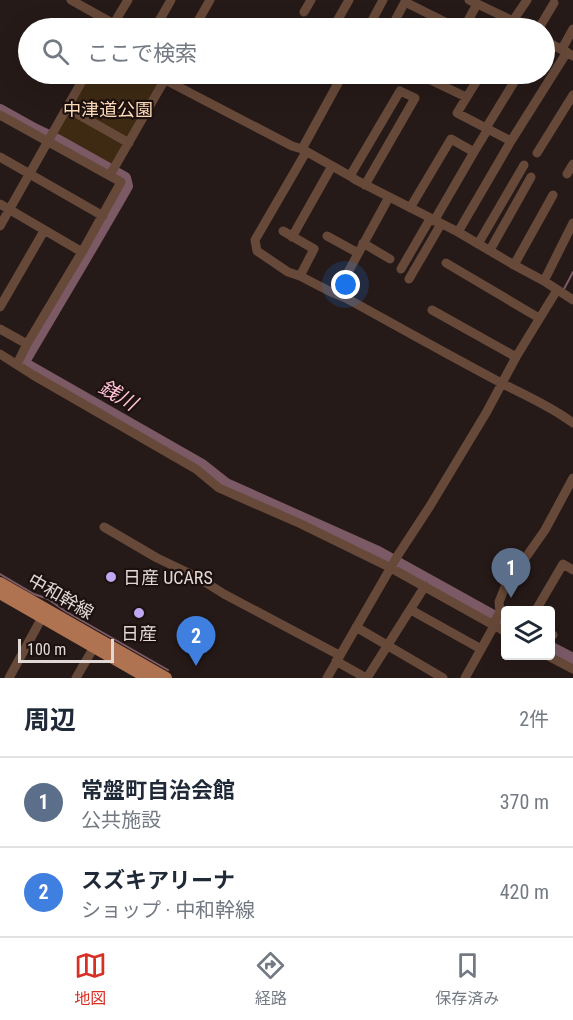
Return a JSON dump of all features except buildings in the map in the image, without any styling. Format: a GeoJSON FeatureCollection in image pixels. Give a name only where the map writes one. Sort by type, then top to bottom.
{"type":"FeatureCollection","features":[{"type":"Feature","properties":{"kind":"main road","name":"中和幹線"},"geometry":{"type":"LineString","coordinates":[[0,583],[94,647],[148,678]]}},
{"type":"Feature","properties":{"kind":"main road","name":"中和幹線"},"geometry":{"type":"LineString","coordinates":[[0,593],[45,613],[166,678]]}},
{"type":"Feature","properties":{"kind":"street"},"geometry":{"type":"LineString","coordinates":[[71,0],[100,18]]}},
{"type":"Feature","properties":{"kind":"street"},"geometry":{"type":"LineString","coordinates":[[118,18],[128,0]]}},
{"type":"Feature","properties":{"kind":"street"},"geometry":{"type":"LineString","coordinates":[[161,18],[171,0]]}},
{"type":"Feature","properties":{"kind":"street"},"geometry":{"type":"LineString","coordinates":[[200,18],[210,0]]}},
{"type":"Feature","properties":{"kind":"street"},"geometry":{"type":"LineString","coordinates":[[304,12],[311,0]]}},
{"type":"Feature","properties":{"kind":"street"},"geometry":{"type":"LineString","coordinates":[[339,18],[349,0]]}},
{"type":"Feature","properties":{"kind":"street"},"geometry":{"type":"LineString","coordinates":[[373,18],[383,0]]}},
{"type":"Feature","properties":{"kind":"street"},"geometry":{"type":"LineString","coordinates":[[515,18],[527,0]]}},
{"type":"Feature","properties":{"kind":"street"},"geometry":{"type":"LineString","coordinates":[[396,18],[405,1],[438,18]]}},
{"type":"Feature","properties":{"kind":"street"},"geometry":{"type":"LineString","coordinates":[[470,18],[480,3],[500,18]]}},
{"type":"Feature","properties":{"kind":"street"},"geometry":{"type":"LineString","coordinates":[[545,18],[554,3]]}},
{"type":"Feature","properties":{"kind":"street"},"geometry":{"type":"LineString","coordinates":[[555,72],[568,52],[573,28]]}},
{"type":"Feature","properties":{"kind":"street"},"geometry":{"type":"LineString","coordinates":[[0,226],[80,84]]}},
{"type":"Feature","properties":{"kind":"street"},"geometry":{"type":"LineString","coordinates":[[112,172],[162,84]]}},
{"type":"Feature","properties":{"kind":"street"},"geometry":{"type":"LineString","coordinates":[[179,84],[458,232],[544,280],[573,300]]}},
{"type":"Feature","properties":{"kind":"street"},"geometry":{"type":"LineString","coordinates":[[338,84],[255,240],[257,251],[288,272],[346,298],[502,384],[540,402],[573,423]]}},
{"type":"Feature","properties":{"kind":"street"},"geometry":{"type":"LineString","coordinates":[[447,84],[466,97]]}},
{"type":"Feature","properties":{"kind":"street"},"geometry":{"type":"LineString","coordinates":[[474,84],[457,112],[511,141]]}},
{"type":"Feature","properties":{"kind":"street"},"geometry":{"type":"LineString","coordinates":[[409,279],[435,221],[513,84]]}},
{"type":"Feature","properties":{"kind":"street"},"geometry":{"type":"LineString","coordinates":[[458,232],[548,84]]}},
{"type":"Feature","properties":{"kind":"street"},"geometry":{"type":"LineString","coordinates":[[350,176],[400,91],[415,98],[365,184]]}},
{"type":"Feature","properties":{"kind":"street"},"geometry":{"type":"LineString","coordinates":[[537,153],[573,95]]}},
{"type":"Feature","properties":{"kind":"street"},"geometry":{"type":"LineString","coordinates":[[67,108],[129,143]]}},
{"type":"Feature","properties":{"kind":"street"},"geometry":{"type":"LineString","coordinates":[[0,115],[112,172],[121,182],[82,252],[78,269],[27,344],[17,364]]}},
{"type":"Feature","properties":{"kind":"street"},"geometry":{"type":"LineString","coordinates":[[410,208],[452,139],[474,152]]}},
{"type":"Feature","properties":{"kind":"street"},"geometry":{"type":"LineString","coordinates":[[0,157],[103,216]]}},
{"type":"Feature","properties":{"kind":"street"},"geometry":{"type":"LineString","coordinates":[[567,174],[573,164]]}},
{"type":"Feature","properties":{"kind":"street"},"geometry":{"type":"LineString","coordinates":[[478,244],[524,165]]}},
{"type":"Feature","properties":{"kind":"street"},"geometry":{"type":"LineString","coordinates":[[292,237],[332,166]]}},
{"type":"Feature","properties":{"kind":"street"},"geometry":{"type":"LineString","coordinates":[[490,250],[531,177]]}},
{"type":"Feature","properties":{"kind":"street"},"geometry":{"type":"LineString","coordinates":[[514,265],[553,195]]}},
{"type":"Feature","properties":{"kind":"street"},"geometry":{"type":"LineString","coordinates":[[346,274],[389,197]]}},
{"type":"Feature","properties":{"kind":"street"},"geometry":{"type":"LineString","coordinates":[[0,204],[82,252]]}},
{"type":"Feature","properties":{"kind":"street"},"geometry":{"type":"LineString","coordinates":[[400,269],[435,221]]}},
{"type":"Feature","properties":{"kind":"street"},"geometry":{"type":"LineString","coordinates":[[544,280],[573,223]]}},
{"type":"Feature","properties":{"kind":"street"},"geometry":{"type":"LineString","coordinates":[[0,306],[44,231]]}},
{"type":"Feature","properties":{"kind":"street"},"geometry":{"type":"LineString","coordinates":[[283,231],[314,249],[300,276]]}},
{"type":"Feature","properties":{"kind":"street"},"geometry":{"type":"LineString","coordinates":[[327,236],[358,253]]}},
{"type":"Feature","properties":{"kind":"street"},"geometry":{"type":"LineString","coordinates":[[363,243],[390,259]]}},
{"type":"Feature","properties":{"kind":"street"},"geometry":{"type":"LineString","coordinates":[[446,263],[539,318]]}},
{"type":"Feature","properties":{"kind":"street"},"geometry":{"type":"LineString","coordinates":[[327,678],[556,290]]}},
{"type":"Feature","properties":{"kind":"street"},"geometry":{"type":"LineString","coordinates":[[432,310],[516,357]]}},
{"type":"Feature","properties":{"kind":"street"},"geometry":{"type":"LineString","coordinates":[[0,329],[27,344]]}},
{"type":"Feature","properties":{"kind":"street"},"geometry":{"type":"LineString","coordinates":[[0,354],[196,469],[219,488],[303,520],[424,586],[498,617]]}},
{"type":"Feature","properties":{"kind":"street"},"geometry":{"type":"LineString","coordinates":[[465,678],[498,617],[499,602],[505,587],[545,530],[573,478]]}},
{"type":"Feature","properties":{"kind":"street"},"geometry":{"type":"LineString","coordinates":[[104,527],[157,558],[197,576],[224,594],[338,658],[366,678],[411,610],[424,586]]}},
{"type":"Feature","properties":{"kind":"street"},"geometry":{"type":"LineString","coordinates":[[538,606],[563,564],[573,570]]}},
{"type":"Feature","properties":{"kind":"street"},"geometry":{"type":"LineString","coordinates":[[411,610],[481,649]]}},
{"type":"Feature","properties":{"kind":"street"},"geometry":{"type":"LineString","coordinates":[[9,678],[45,613]]}},
{"type":"Feature","properties":{"kind":"street"},"geometry":{"type":"LineString","coordinates":[[356,627],[443,678]]}},
{"type":"Feature","properties":{"kind":"street"},"geometry":{"type":"LineString","coordinates":[[76,678],[94,647]]}},
{"type":"Feature","properties":{"kind":"street"},"geometry":{"type":"LineString","coordinates":[[555,660],[572,669],[567,678]]}},
{"type":"Feature","properties":{"kind":"green space","name":"中津道公園"},"geometry":{"type":"Polygon","coordinates":[[[84,84],[160,84],[113,168],[54,136],[84,84]]]}},
{"type":"Feature","properties":{"kind":"waterway","name":"銭川"},"geometry":{"type":"LineString","coordinates":[[0,110],[125,178],[127,186],[25,360],[25,364],[202,465],[226,484],[378,552],[501,620]]}},
{"type":"Feature","properties":{"kind":"waterway"},"geometry":{"type":"LineString","coordinates":[[564,291],[573,272]]}},
{"type":"Feature","properties":{"kind":"waterway"},"geometry":{"type":"LineString","coordinates":[[0,574],[34,594],[48,599],[168,670]]}},
{"type":"Feature","properties":{"kind":"waterway","name":"銭川"},"geometry":{"type":"LineString","coordinates":[[555,650],[573,659]]}},
{"type":"Feature","properties":{"kind":"place","name":"日産 UCARS"},"geometry":{"type":"Point","coordinates":[111,577]}},
{"type":"Feature","properties":{"kind":"place","name":"常盤町自治会館"},"geometry":{"type":"Point","coordinates":[511,598]}},
{"type":"Feature","properties":{"kind":"place","name":"日産"},"geometry":{"type":"Point","coordinates":[139,613]}},
{"type":"Feature","properties":{"kind":"place","name":"スズキアリーナ"},"geometry":{"type":"Point","coordinates":[196,666]}}]}
